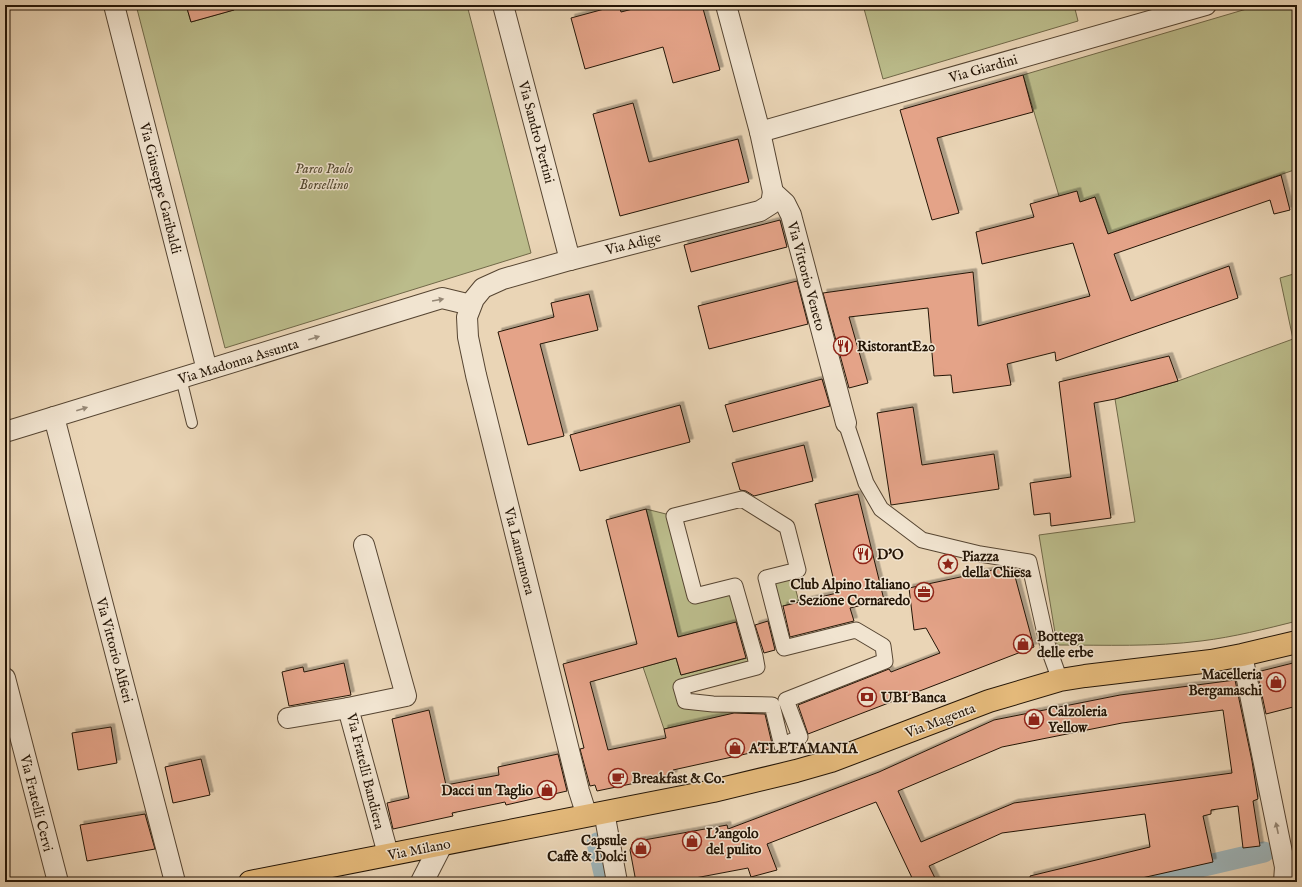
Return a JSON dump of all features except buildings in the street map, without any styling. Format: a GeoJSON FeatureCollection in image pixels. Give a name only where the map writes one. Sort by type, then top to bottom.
{"type":"FeatureCollection","features":[{"type":"Feature","properties":{"kind":"main road","name":"Via Magenta"},"geometry":{"type":"LineString","coordinates":[[595,814],[713,791],[831,761],[989,701],[1060,680],[1211,660],[1242,655],[1297,642]]}},
{"type":"Feature","properties":{"kind":"main road","name":"Via Milano"},"geometry":{"type":"LineString","coordinates":[[250,882],[595,814]]}},
{"type":"Feature","properties":{"kind":"street","name":"Via Giuseppe Garibaldi"},"geometry":{"type":"LineString","coordinates":[[114,5],[207,370]]}},
{"type":"Feature","properties":{"kind":"street","name":"Via Sandro Pertini"},"geometry":{"type":"LineString","coordinates":[[503,5],[570,260]]}},
{"type":"Feature","properties":{"kind":"street"},"geometry":{"type":"LineString","coordinates":[[726,5],[760,132],[773,192]]}},
{"type":"Feature","properties":{"kind":"street","name":"Via Giardini"},"geometry":{"type":"LineString","coordinates":[[760,132],[1206,5]]}},
{"type":"Feature","properties":{"kind":"street","name":"Via Adige"},"geometry":{"type":"LineString","coordinates":[[483,288],[503,279],[570,260],[760,211],[771,204],[773,192]]}},
{"type":"Feature","properties":{"kind":"street","name":"Via Vittorio Veneto"},"geometry":{"type":"LineString","coordinates":[[773,192],[785,203],[791,215],[846,423]]}},
{"type":"Feature","properties":{"kind":"street","name":"Via Lamarmora"},"geometry":{"type":"LineString","coordinates":[[483,288],[474,299],[467,317],[468,338],[579,791],[595,814],[617,882]]}},
{"type":"Feature","properties":{"kind":"street","name":"Via Madonna Assunta"},"geometry":{"type":"LineString","coordinates":[[5,432],[442,298],[472,306]]}},
{"type":"Feature","properties":{"kind":"street","name":"Via Vittorio Alfieri"},"geometry":{"type":"LineString","coordinates":[[54,418],[175,882]]}},
{"type":"Feature","properties":{"kind":"street"},"geometry":{"type":"LineString","coordinates":[[846,423],[866,483],[881,508],[922,540],[980,554],[1029,562],[1048,647],[1060,680]]}},
{"type":"Feature","properties":{"kind":"street"},"geometry":{"type":"LineString","coordinates":[[742,499],[787,527],[798,570],[766,578],[784,648],[856,630],[883,646],[886,661],[786,700],[800,737],[782,746],[772,705],[713,704],[685,701],[681,687],[756,667],[735,586],[695,596],[674,516],[742,499]]}},
{"type":"Feature","properties":{"kind":"street","name":"Via Fratelli Bandiera"},"geometry":{"type":"LineString","coordinates":[[364,545],[406,696],[348,708],[388,854]]}},
{"type":"Feature","properties":{"kind":"street"},"geometry":{"type":"LineString","coordinates":[[1242,655],[1289,871]]}},
{"type":"Feature","properties":{"kind":"street","name":"Via Fratelli Cervi"},"geometry":{"type":"LineString","coordinates":[[5,678],[58,882]]}},
{"type":"Feature","properties":{"kind":"street"},"geometry":{"type":"LineString","coordinates":[[288,718],[348,708]]}},
{"type":"Feature","properties":{"kind":"street"},"geometry":{"type":"LineString","coordinates":[[422,882],[441,845]]}},
{"type":"Feature","properties":{"kind":"lane"},"geometry":{"type":"LineString","coordinates":[[181,378],[192,423]]}},
{"type":"Feature","properties":{"kind":"green space","name":"Parco Paolo Borsellino"},"geometry":{"type":"Polygon","coordinates":[[[136,5],[186,5],[191,22],[251,5],[467,5],[531,253],[225,348],[136,5]]]}},
{"type":"Feature","properties":{"kind":"green space"},"geometry":{"type":"Polygon","coordinates":[[[863,5],[1074,5],[1078,21],[883,79],[863,5]]]}},
{"type":"Feature","properties":{"kind":"green space"},"geometry":{"type":"Polygon","coordinates":[[[1260,5],[1297,5],[1297,169],[1108,234],[1095,197],[1080,202],[1059,196],[1023,75],[1260,5]]]}},
{"type":"Feature","properties":{"kind":"green space"},"geometry":{"type":"Polygon","coordinates":[[[1297,273],[1297,621],[1237,635],[1183,643],[1057,645],[1039,535],[1135,522],[1115,399],[1178,381],[1293,339],[1280,278],[1297,273]]]}},
{"type":"Feature","properties":{"kind":"green space"},"geometry":{"type":"Polygon","coordinates":[[[646,509],[674,516],[695,596],[735,586],[745,620],[678,637],[646,509]]]}},
{"type":"Feature","properties":{"kind":"green space"},"geometry":{"type":"Polygon","coordinates":[[[791,572],[799,602],[774,608],[766,578],[791,572]]]}},
{"type":"Feature","properties":{"kind":"green space"},"geometry":{"type":"Polygon","coordinates":[[[755,656],[757,667],[682,687],[685,701],[772,705],[664,729],[643,667],[676,658],[681,675],[755,656]]]}},
{"type":"Feature","properties":{"kind":"waterway"},"geometry":{"type":"LineString","coordinates":[[597,843],[606,882]]}},
{"type":"Feature","properties":{"kind":"waterway"},"geometry":{"type":"LineString","coordinates":[[1136,882],[1264,852]]}},
{"type":"Feature","properties":{"kind":"place","name":"RistorantE20"},"geometry":{"type":"Point","coordinates":[843,346]}},
{"type":"Feature","properties":{"kind":"place","name":"D'O"},"geometry":{"type":"Point","coordinates":[863,554]}},
{"type":"Feature","properties":{"kind":"place","name":"Piazza della Chiesa"},"geometry":{"type":"Point","coordinates":[948,564]}},
{"type":"Feature","properties":{"kind":"place","name":"Club Alpino Italiano - Sezione Cornaredo"},"geometry":{"type":"Point","coordinates":[924,592]}},
{"type":"Feature","properties":{"kind":"place","name":"Bottega delle erbe"},"geometry":{"type":"Point","coordinates":[1023,644]}},
{"type":"Feature","properties":{"kind":"place","name":"Macelleria Bergamaschi"},"geometry":{"type":"Point","coordinates":[1276,682]}},
{"type":"Feature","properties":{"kind":"place","name":"UBI Banca"},"geometry":{"type":"Point","coordinates":[867,697]}},
{"type":"Feature","properties":{"kind":"place","name":"Calzoleria Yellow"},"geometry":{"type":"Point","coordinates":[1034,719]}},
{"type":"Feature","properties":{"kind":"place","name":"ATLETAMANIA"},"geometry":{"type":"Point","coordinates":[735,748]}},
{"type":"Feature","properties":{"kind":"place","name":"Breakfast & Co."},"geometry":{"type":"Point","coordinates":[618,778]}},
{"type":"Feature","properties":{"kind":"place","name":"Dacci un Taglio"},"geometry":{"type":"Point","coordinates":[547,790]}},
{"type":"Feature","properties":{"kind":"place","name":"L'angolo del pulito"},"geometry":{"type":"Point","coordinates":[692,841]}},
{"type":"Feature","properties":{"kind":"place","name":"Capsule Caffè & Dolci"},"geometry":{"type":"Point","coordinates":[641,848]}}]}
